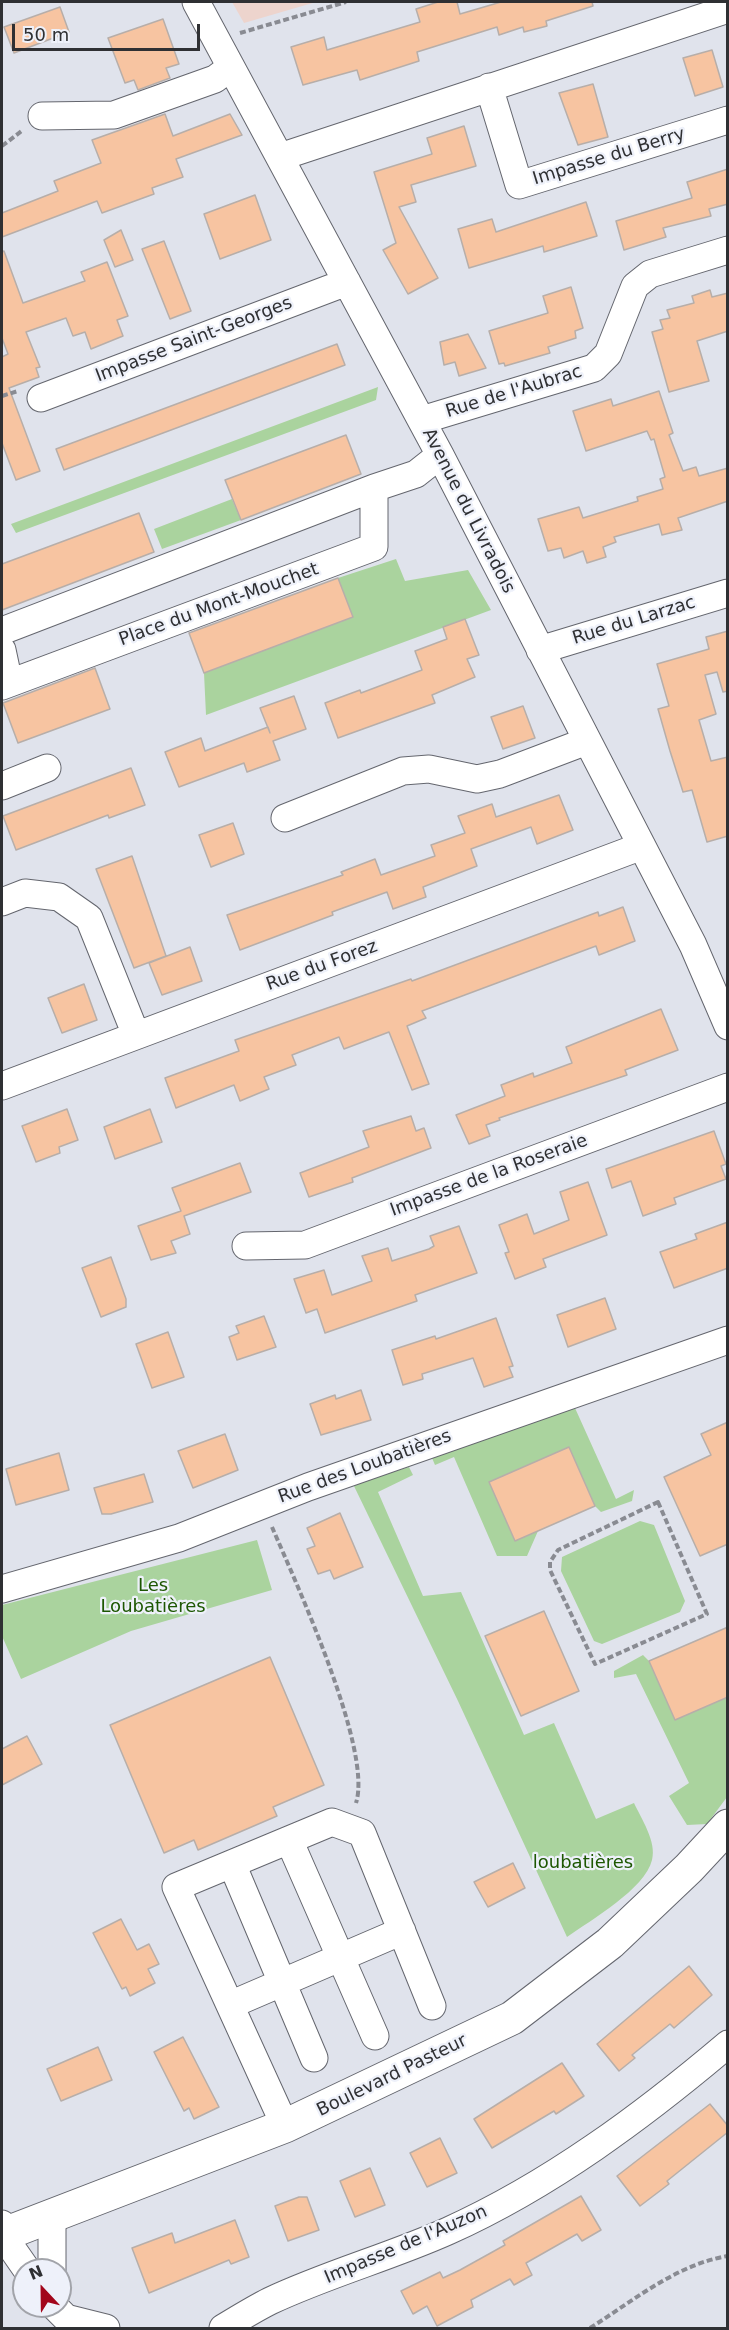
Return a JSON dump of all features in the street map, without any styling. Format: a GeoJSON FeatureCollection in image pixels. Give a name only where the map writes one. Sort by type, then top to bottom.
{"type":"FeatureCollection","features":[{"type":"Feature","properties":{"kind":"main road","name":"Boulevard Pasteur"},"geometry":{"type":"LineString","coordinates":[[3,2231],[52,2216],[285,2126],[512,2018],[610,1943],[689,1868],[728,1826]]}},
{"type":"Feature","properties":{"kind":"street","name":"Avenue du Livradois"},"geometry":{"type":"LineString","coordinates":[[196,2],[422,420],[693,945],[728,1026]]}},
{"type":"Feature","properties":{"kind":"street"},"geometry":{"type":"LineString","coordinates":[[280,157],[728,9]]}},
{"type":"Feature","properties":{"kind":"street"},"geometry":{"type":"LineString","coordinates":[[42,116],[114,115],[215,79],[231,67]]}},
{"type":"Feature","properties":{"kind":"street","name":"Impasse du Berry"},"geometry":{"type":"LineString","coordinates":[[489,87],[519,185],[728,120]]}},
{"type":"Feature","properties":{"kind":"street","name":"Rue de l'Aubrac"},"geometry":{"type":"LineString","coordinates":[[422,420],[594,368],[608,354],[635,286],[650,274],[728,250]]}},
{"type":"Feature","properties":{"kind":"street","name":"Impasse Saint-Georges"},"geometry":{"type":"LineString","coordinates":[[41,398],[347,282]]}},
{"type":"Feature","properties":{"kind":"street"},"geometry":{"type":"LineString","coordinates":[[2,631],[374,488],[416,474],[440,455]]}},
{"type":"Feature","properties":{"kind":"street","name":"Place du Mont-Mouchet"},"geometry":{"type":"LineString","coordinates":[[2,650],[5,684],[374,547],[374,488]]}},
{"type":"Feature","properties":{"kind":"street","name":"Rue du Larzac"},"geometry":{"type":"LineString","coordinates":[[540,650],[728,593]]}},
{"type":"Feature","properties":{"kind":"street"},"geometry":{"type":"LineString","coordinates":[[285,818],[404,771],[429,769],[477,779],[500,774],[587,741]]}},
{"type":"Feature","properties":{"kind":"street"},"geometry":{"type":"LineString","coordinates":[[2,786],[47,768]]}},
{"type":"Feature","properties":{"kind":"street","name":"Rue du Forez"},"geometry":{"type":"LineString","coordinates":[[2,1086],[642,846]]}},
{"type":"Feature","properties":{"kind":"street"},"geometry":{"type":"LineString","coordinates":[[2,902],[25,893],[59,897],[89,918],[136,1035]]}},
{"type":"Feature","properties":{"kind":"street","name":"Impasse de la Roseraie"},"geometry":{"type":"LineString","coordinates":[[246,1246],[305,1245],[728,1087]]}},
{"type":"Feature","properties":{"kind":"street","name":"Rue des Loubatières"},"geometry":{"type":"LineString","coordinates":[[2,1589],[179,1538],[262,1504],[728,1340]]}},
{"type":"Feature","properties":{"kind":"street"},"geometry":{"type":"LineString","coordinates":[[285,2126],[176,1887],[332,1822],[362,1833],[432,2006]]}},
{"type":"Feature","properties":{"kind":"street"},"geometry":{"type":"LineString","coordinates":[[289,1840],[375,2036]]}},
{"type":"Feature","properties":{"kind":"street"},"geometry":{"type":"LineString","coordinates":[[232,1864],[314,2058]]}},
{"type":"Feature","properties":{"kind":"street"},"geometry":{"type":"LineString","coordinates":[[230,2005],[402,1931]]}},
{"type":"Feature","properties":{"kind":"street","name":"Impasse de l'Auzon"},"geometry":{"type":"LineString","coordinates":[[223,2328],[270,2301],[448,2231],[509,2199],[566,2166],[662,2099],[728,2044]]}},
{"type":"Feature","properties":{"kind":"street"},"geometry":{"type":"LineString","coordinates":[[52,2216],[52,2258]]}},
{"type":"Feature","properties":{"kind":"street"},"geometry":{"type":"LineString","coordinates":[[3,2231],[20,2258]]}},
{"type":"Feature","properties":{"kind":"street"},"geometry":{"type":"LineString","coordinates":[[72,2309],[96,2325]]}},
{"type":"Feature","properties":{"kind":"street"},"geometry":{"type":"LineString","coordinates":[[66,2318],[96,2325]]}},
{"type":"Feature","properties":{"kind":"path"},"geometry":{"type":"LineString","coordinates":[[217,40],[346,2]]}},
{"type":"Feature","properties":{"kind":"path"},"geometry":{"type":"LineString","coordinates":[[658,1502],[707,1614],[595,1664],[550,1570],[550,1562],[558,1550],[658,1502]]}},
{"type":"Feature","properties":{"kind":"path"},"geometry":{"type":"LineString","coordinates":[[262,1504],[329,1668],[356,1752],[360,1791],[348,1828]]}},
{"type":"Feature","properties":{"kind":"path"},"geometry":{"type":"LineString","coordinates":[[590,2328],[678,2273],[706,2259],[728,2256]]}},
{"type":"Feature","properties":{"kind":"shaded area"},"geometry":{"type":"Polygon","coordinates":[[[232,2],[316,2],[244,23],[232,2]]]}},
{"type":"Feature","properties":{"kind":"green space"},"geometry":{"type":"Polygon","coordinates":[[[378,387],[376,400],[16,533],[11,524],[378,387]]]}},
{"type":"Feature","properties":{"kind":"green space"},"geometry":{"type":"Polygon","coordinates":[[[232,499],[241,520],[162,549],[154,529],[232,499]]]}},
{"type":"Feature","properties":{"kind":"green space"},"geometry":{"type":"Polygon","coordinates":[[[396,559],[405,581],[468,570],[491,610],[206,715],[204,673],[353,617],[338,578],[396,559]]]}},
{"type":"Feature","properties":{"kind":"green space"},"geometry":{"type":"Polygon","coordinates":[[[575,1408],[616,1499],[634,1490],[632,1501],[601,1512],[595,1506],[569,1447],[490,1482],[515,1541],[538,1531],[527,1556],[497,1556],[454,1457],[435,1465],[432,1458],[575,1408]]]}},
{"type":"Feature","properties":{"kind":"green space","name":"loubatières"},"geometry":{"type":"Polygon","coordinates":[[[409,1467],[413,1475],[378,1492],[423,1596],[461,1592],[524,1735],[554,1723],[596,1819],[634,1803],[650,1838],[652,1860],[639,1882],[603,1913],[567,1937],[458,1701],[353,1484],[409,1467]]]}},
{"type":"Feature","properties":{"kind":"green space"},"geometry":{"type":"Polygon","coordinates":[[[640,1521],[654,1525],[685,1601],[680,1612],[602,1644],[594,1641],[561,1571],[562,1557],[640,1521]]]}},
{"type":"Feature","properties":{"kind":"green space","name":"Les Loubatières"},"geometry":{"type":"Polygon","coordinates":[[[257,1540],[272,1590],[131,1631],[21,1679],[2,1636],[2,1605],[257,1540]]]}},
{"type":"Feature","properties":{"kind":"green space"},"geometry":{"type":"Polygon","coordinates":[[[643,1655],[649,1661],[675,1720],[727,1697],[727,1797],[707,1824],[687,1825],[669,1796],[689,1783],[636,1674],[614,1678],[614,1671],[643,1655]]]}},
{"type":"Feature","properties":{"kind":"building"},"geometry":{"type":"Polygon","coordinates":[[[438,2],[457,2],[460,14],[501,2],[592,2],[593,6],[546,21],[547,26],[524,32],[523,27],[499,35],[497,27],[417,52],[419,61],[360,80],[357,70],[303,85],[291,47],[324,37],[327,50],[420,22],[416,9],[438,2]]]}},
{"type":"Feature","properties":{"kind":"building"},"geometry":{"type":"Polygon","coordinates":[[[60,7],[69,32],[14,53],[4,27],[60,7]]]}},
{"type":"Feature","properties":{"kind":"building"},"geometry":{"type":"Polygon","coordinates":[[[163,19],[179,64],[166,68],[170,78],[138,90],[134,80],[125,83],[108,38],[163,19]]]}},
{"type":"Feature","properties":{"kind":"building"},"geometry":{"type":"Polygon","coordinates":[[[712,50],[723,87],[695,96],[683,58],[712,50]]]}},
{"type":"Feature","properties":{"kind":"building"},"geometry":{"type":"Polygon","coordinates":[[[593,84],[608,137],[578,145],[559,93],[593,84]]]}},
{"type":"Feature","properties":{"kind":"building"},"geometry":{"type":"Polygon","coordinates":[[[165,114],[173,136],[230,114],[242,135],[176,159],[183,177],[152,188],[154,194],[102,213],[97,201],[2,237],[2,213],[58,191],[54,181],[101,163],[92,140],[165,114]]]}},
{"type":"Feature","properties":{"kind":"building"},"geometry":{"type":"Polygon","coordinates":[[[464,126],[476,166],[411,185],[416,202],[399,207],[438,278],[408,294],[383,250],[396,243],[374,172],[432,154],[427,138],[464,126]]]}},
{"type":"Feature","properties":{"kind":"building"},"geometry":{"type":"Polygon","coordinates":[[[728,169],[728,204],[709,209],[711,216],[663,228],[666,237],[624,250],[616,221],[692,198],[687,182],[728,169]]]}},
{"type":"Feature","properties":{"kind":"building"},"geometry":{"type":"Polygon","coordinates":[[[255,195],[271,240],[220,259],[204,214],[255,195]]]}},
{"type":"Feature","properties":{"kind":"building"},"geometry":{"type":"Polygon","coordinates":[[[586,202],[597,236],[544,252],[543,246],[469,268],[458,229],[492,219],[496,232],[586,202]]]}},
{"type":"Feature","properties":{"kind":"building"},"geometry":{"type":"Polygon","coordinates":[[[121,230],[133,260],[115,267],[104,240],[121,230]]]}},
{"type":"Feature","properties":{"kind":"building"},"geometry":{"type":"Polygon","coordinates":[[[164,241],[191,311],[170,319],[142,249],[164,241]]]}},
{"type":"Feature","properties":{"kind":"building"},"geometry":{"type":"Polygon","coordinates":[[[4,251],[23,303],[85,281],[81,272],[107,262],[128,316],[117,320],[123,336],[91,349],[85,332],[73,336],[66,318],[26,332],[40,367],[36,368],[39,377],[9,388],[40,471],[16,480],[2,443],[2,357],[8,354],[2,338],[2,252],[4,251]]]}},
{"type":"Feature","properties":{"kind":"building"},"geometry":{"type":"Polygon","coordinates":[[[571,287],[583,328],[575,331],[576,338],[548,347],[550,353],[505,366],[504,363],[499,364],[489,331],[548,313],[543,296],[571,287]]]}},
{"type":"Feature","properties":{"kind":"building"},"geometry":{"type":"Polygon","coordinates":[[[710,290],[712,297],[728,293],[728,331],[697,341],[709,381],[669,392],[652,332],[663,329],[660,320],[670,318],[667,310],[694,303],[692,296],[710,290]]]}},
{"type":"Feature","properties":{"kind":"building"},"geometry":{"type":"Polygon","coordinates":[[[468,334],[486,368],[459,376],[455,362],[444,365],[440,342],[468,334]]]}},
{"type":"Feature","properties":{"kind":"building"},"geometry":{"type":"Polygon","coordinates":[[[337,344],[345,365],[64,470],[56,449],[337,344]]]}},
{"type":"Feature","properties":{"kind":"building"},"geometry":{"type":"Polygon","coordinates":[[[659,391],[673,433],[669,435],[683,471],[696,467],[699,476],[728,468],[728,501],[678,518],[682,530],[662,535],[659,524],[614,537],[616,542],[603,547],[606,557],[587,563],[583,551],[564,558],[561,548],[548,551],[538,519],[579,507],[583,518],[638,501],[637,497],[663,489],[660,479],[665,477],[654,439],[651,440],[647,431],[586,451],[573,411],[611,399],[613,406],[659,391]]]}},
{"type":"Feature","properties":{"kind":"building"},"geometry":{"type":"Polygon","coordinates":[[[346,435],[361,474],[241,520],[225,480],[346,435]]]}},
{"type":"Feature","properties":{"kind":"building"},"geometry":{"type":"Polygon","coordinates":[[[139,513],[154,552],[2,610],[2,564],[139,513]]]}},
{"type":"Feature","properties":{"kind":"building"},"geometry":{"type":"Polygon","coordinates":[[[338,578],[353,617],[204,673],[189,633],[338,578]]]}},
{"type":"Feature","properties":{"kind":"building"},"geometry":{"type":"Polygon","coordinates":[[[465,619],[479,655],[467,659],[475,677],[432,695],[435,703],[338,738],[325,703],[360,690],[361,693],[422,670],[415,651],[447,639],[443,627],[465,619]]]}},
{"type":"Feature","properties":{"kind":"building"},"geometry":{"type":"Polygon","coordinates":[[[728,631],[728,691],[723,692],[717,672],[705,675],[716,714],[699,720],[711,761],[728,757],[728,836],[707,842],[692,790],[683,792],[658,709],[669,706],[657,664],[709,649],[706,637],[728,631]]]}},
{"type":"Feature","properties":{"kind":"building"},"geometry":{"type":"Polygon","coordinates":[[[95,668],[110,709],[18,743],[3,703],[95,668]]]}},
{"type":"Feature","properties":{"kind":"building"},"geometry":{"type":"Polygon","coordinates":[[[294,696],[306,729],[273,741],[280,760],[247,772],[244,763],[179,787],[165,752],[201,738],[205,751],[268,727],[260,708],[294,696]]]}},
{"type":"Feature","properties":{"kind":"building"},"geometry":{"type":"Polygon","coordinates":[[[523,706],[535,738],[503,749],[491,717],[523,706]]]}},
{"type":"Feature","properties":{"kind":"building"},"geometry":{"type":"Polygon","coordinates":[[[131,768],[145,805],[109,818],[108,815],[16,850],[3,816],[131,768]]]}},
{"type":"Feature","properties":{"kind":"building"},"geometry":{"type":"Polygon","coordinates":[[[559,795],[573,830],[537,844],[531,827],[471,849],[477,866],[423,887],[426,897],[393,909],[387,892],[240,950],[227,915],[343,875],[341,872],[375,859],[381,875],[435,856],[431,845],[465,833],[458,816],[492,804],[496,817],[559,795]]]}},
{"type":"Feature","properties":{"kind":"building"},"geometry":{"type":"Polygon","coordinates":[[[233,823],[244,854],[211,867],[199,835],[233,823]]]}},
{"type":"Feature","properties":{"kind":"building"},"geometry":{"type":"Polygon","coordinates":[[[132,856],[166,956],[134,968],[96,869],[132,856]]]}},
{"type":"Feature","properties":{"kind":"building"},"geometry":{"type":"Polygon","coordinates":[[[623,907],[635,941],[599,955],[596,946],[422,1011],[426,1018],[407,1026],[429,1084],[412,1090],[389,1032],[344,1049],[339,1037],[292,1055],[296,1065],[264,1077],[269,1089],[240,1101],[234,1085],[176,1108],[165,1078],[239,1051],[235,1040],[411,979],[412,981],[598,912],[599,916],[623,907]]]}},
{"type":"Feature","properties":{"kind":"building"},"geometry":{"type":"Polygon","coordinates":[[[190,947],[202,981],[162,995],[149,963],[190,947]]]}},
{"type":"Feature","properties":{"kind":"building"},"geometry":{"type":"Polygon","coordinates":[[[84,984],[97,1020],[62,1033],[48,998],[84,984]]]}},
{"type":"Feature","properties":{"kind":"building"},"geometry":{"type":"Polygon","coordinates":[[[661,1009],[678,1050],[625,1070],[627,1075],[499,1118],[500,1120],[486,1125],[490,1136],[469,1144],[456,1115],[505,1096],[501,1085],[533,1073],[534,1077],[572,1063],[566,1047],[661,1009]]]}},
{"type":"Feature","properties":{"kind":"building"},"geometry":{"type":"Polygon","coordinates":[[[67,1109],[78,1140],[59,1147],[60,1153],[36,1162],[22,1126],[67,1109]]]}},
{"type":"Feature","properties":{"kind":"building"},"geometry":{"type":"Polygon","coordinates":[[[150,1109],[162,1142],[115,1159],[104,1127],[150,1109]]]}},
{"type":"Feature","properties":{"kind":"building"},"geometry":{"type":"Polygon","coordinates":[[[411,1116],[416,1131],[424,1128],[431,1148],[352,1178],[353,1182],[309,1197],[300,1173],[369,1147],[363,1131],[411,1116]]]}},
{"type":"Feature","properties":{"kind":"building"},"geometry":{"type":"Polygon","coordinates":[[[714,1131],[726,1164],[721,1166],[726,1179],[674,1198],[676,1204],[643,1216],[631,1181],[612,1188],[606,1169],[714,1131]]]}},
{"type":"Feature","properties":{"kind":"building"},"geometry":{"type":"Polygon","coordinates":[[[240,1163],[251,1192],[184,1216],[190,1234],[171,1241],[176,1253],[151,1260],[138,1226],[181,1211],[172,1188],[240,1163]]]}},
{"type":"Feature","properties":{"kind":"building"},"geometry":{"type":"Polygon","coordinates":[[[588,1182],[607,1235],[543,1259],[546,1267],[515,1279],[505,1253],[509,1252],[499,1225],[527,1214],[534,1234],[569,1220],[560,1192],[588,1182]]]}},
{"type":"Feature","properties":{"kind":"building"},"geometry":{"type":"Polygon","coordinates":[[[728,1222],[728,1268],[674,1288],[660,1252],[697,1239],[695,1234],[728,1222]]]}},
{"type":"Feature","properties":{"kind":"building"},"geometry":{"type":"Polygon","coordinates":[[[459,1226],[477,1273],[415,1295],[417,1301],[325,1333],[317,1309],[306,1313],[294,1279],[324,1270],[332,1295],[372,1281],[362,1256],[388,1248],[392,1261],[429,1249],[434,1246],[430,1236],[459,1226]]]}},
{"type":"Feature","properties":{"kind":"building"},"geometry":{"type":"Polygon","coordinates":[[[111,1257],[126,1299],[126,1307],[101,1317],[82,1268],[111,1257]]]}},
{"type":"Feature","properties":{"kind":"building"},"geometry":{"type":"Polygon","coordinates":[[[605,1298],[616,1329],[568,1347],[557,1315],[605,1298]]]}},
{"type":"Feature","properties":{"kind":"building"},"geometry":{"type":"Polygon","coordinates":[[[264,1316],[276,1347],[237,1360],[229,1337],[239,1333],[236,1326],[264,1316]]]}},
{"type":"Feature","properties":{"kind":"building"},"geometry":{"type":"Polygon","coordinates":[[[496,1318],[513,1366],[509,1367],[513,1377],[484,1387],[473,1358],[422,1374],[423,1379],[403,1385],[392,1350],[435,1336],[436,1339],[496,1318]]]}},
{"type":"Feature","properties":{"kind":"building"},"geometry":{"type":"Polygon","coordinates":[[[168,1332],[184,1377],[152,1388],[136,1344],[168,1332]]]}},
{"type":"Feature","properties":{"kind":"building"},"geometry":{"type":"Polygon","coordinates":[[[361,1390],[371,1420],[321,1435],[310,1404],[335,1395],[336,1399],[361,1390]]]}},
{"type":"Feature","properties":{"kind":"building"},"geometry":{"type":"Polygon","coordinates":[[[728,1422],[728,1544],[700,1556],[664,1477],[711,1455],[701,1434],[728,1422]]]}},
{"type":"Feature","properties":{"kind":"building"},"geometry":{"type":"Polygon","coordinates":[[[225,1434],[238,1470],[193,1488],[178,1451],[225,1434]]]}},
{"type":"Feature","properties":{"kind":"building"},"geometry":{"type":"Polygon","coordinates":[[[569,1447],[595,1506],[515,1541],[489,1482],[569,1447]]]}},
{"type":"Feature","properties":{"kind":"building"},"geometry":{"type":"Polygon","coordinates":[[[59,1453],[69,1490],[16,1505],[6,1469],[59,1453]]]}},
{"type":"Feature","properties":{"kind":"building"},"geometry":{"type":"Polygon","coordinates":[[[144,1474],[153,1502],[111,1514],[102,1514],[94,1488],[144,1474]]]}},
{"type":"Feature","properties":{"kind":"building"},"geometry":{"type":"Polygon","coordinates":[[[340,1513],[363,1567],[334,1579],[330,1570],[318,1574],[307,1549],[315,1546],[307,1528],[340,1513]]]}},
{"type":"Feature","properties":{"kind":"building"},"geometry":{"type":"Polygon","coordinates":[[[544,1611],[579,1691],[521,1716],[485,1636],[544,1611]]]}},
{"type":"Feature","properties":{"kind":"building"},"geometry":{"type":"Polygon","coordinates":[[[728,1627],[728,1697],[675,1720],[649,1661],[728,1627]]]}},
{"type":"Feature","properties":{"kind":"building"},"geometry":{"type":"Polygon","coordinates":[[[270,1657],[324,1785],[273,1807],[277,1816],[198,1850],[194,1840],[164,1853],[110,1725],[270,1657]]]}},
{"type":"Feature","properties":{"kind":"building"},"geometry":{"type":"Polygon","coordinates":[[[27,1736],[42,1764],[2,1785],[2,1749],[27,1736]]]}},
{"type":"Feature","properties":{"kind":"building"},"geometry":{"type":"Polygon","coordinates":[[[513,1863],[525,1888],[488,1907],[474,1882],[513,1863]]]}},
{"type":"Feature","properties":{"kind":"building"},"geometry":{"type":"Polygon","coordinates":[[[121,1919],[137,1950],[149,1944],[159,1964],[148,1969],[155,1983],[130,1996],[126,1987],[122,1989],[93,1933],[121,1919]]]}},
{"type":"Feature","properties":{"kind":"building"},"geometry":{"type":"Polygon","coordinates":[[[689,1966],[712,1995],[674,2028],[670,2024],[632,2055],[635,2058],[619,2071],[597,2044],[689,1966]]]}},
{"type":"Feature","properties":{"kind":"building"},"geometry":{"type":"Polygon","coordinates":[[[183,2037],[219,2107],[194,2119],[189,2108],[184,2111],[154,2052],[183,2037]]]}},
{"type":"Feature","properties":{"kind":"building"},"geometry":{"type":"Polygon","coordinates":[[[98,2047],[112,2080],[61,2101],[47,2069],[98,2047]]]}},
{"type":"Feature","properties":{"kind":"building"},"geometry":{"type":"Polygon","coordinates":[[[562,2063],[584,2096],[556,2114],[554,2111],[492,2148],[474,2119],[562,2063]]]}},
{"type":"Feature","properties":{"kind":"building"},"geometry":{"type":"Polygon","coordinates":[[[710,2104],[728,2126],[728,2132],[667,2181],[669,2184],[640,2206],[617,2176],[710,2104]]]}},
{"type":"Feature","properties":{"kind":"building"},"geometry":{"type":"Polygon","coordinates":[[[440,2138],[457,2173],[427,2187],[410,2153],[440,2138]]]}},
{"type":"Feature","properties":{"kind":"building"},"geometry":{"type":"Polygon","coordinates":[[[370,2168],[385,2205],[355,2217],[340,2181],[370,2168]]]}},
{"type":"Feature","properties":{"kind":"building"},"geometry":{"type":"Polygon","coordinates":[[[581,2196],[601,2230],[582,2241],[577,2234],[526,2263],[532,2275],[514,2285],[510,2279],[471,2300],[473,2307],[437,2326],[427,2306],[413,2314],[401,2291],[440,2272],[443,2278],[460,2270],[505,2245],[503,2241],[581,2196]]]}},
{"type":"Feature","properties":{"kind":"building"},"geometry":{"type":"Polygon","coordinates":[[[299,2197],[307,2197],[319,2230],[288,2241],[275,2206],[299,2197]]]}},
{"type":"Feature","properties":{"kind":"building"},"geometry":{"type":"Polygon","coordinates":[[[235,2220],[249,2257],[231,2264],[229,2260],[149,2293],[132,2248],[172,2233],[175,2243],[235,2220]]]}}]}
